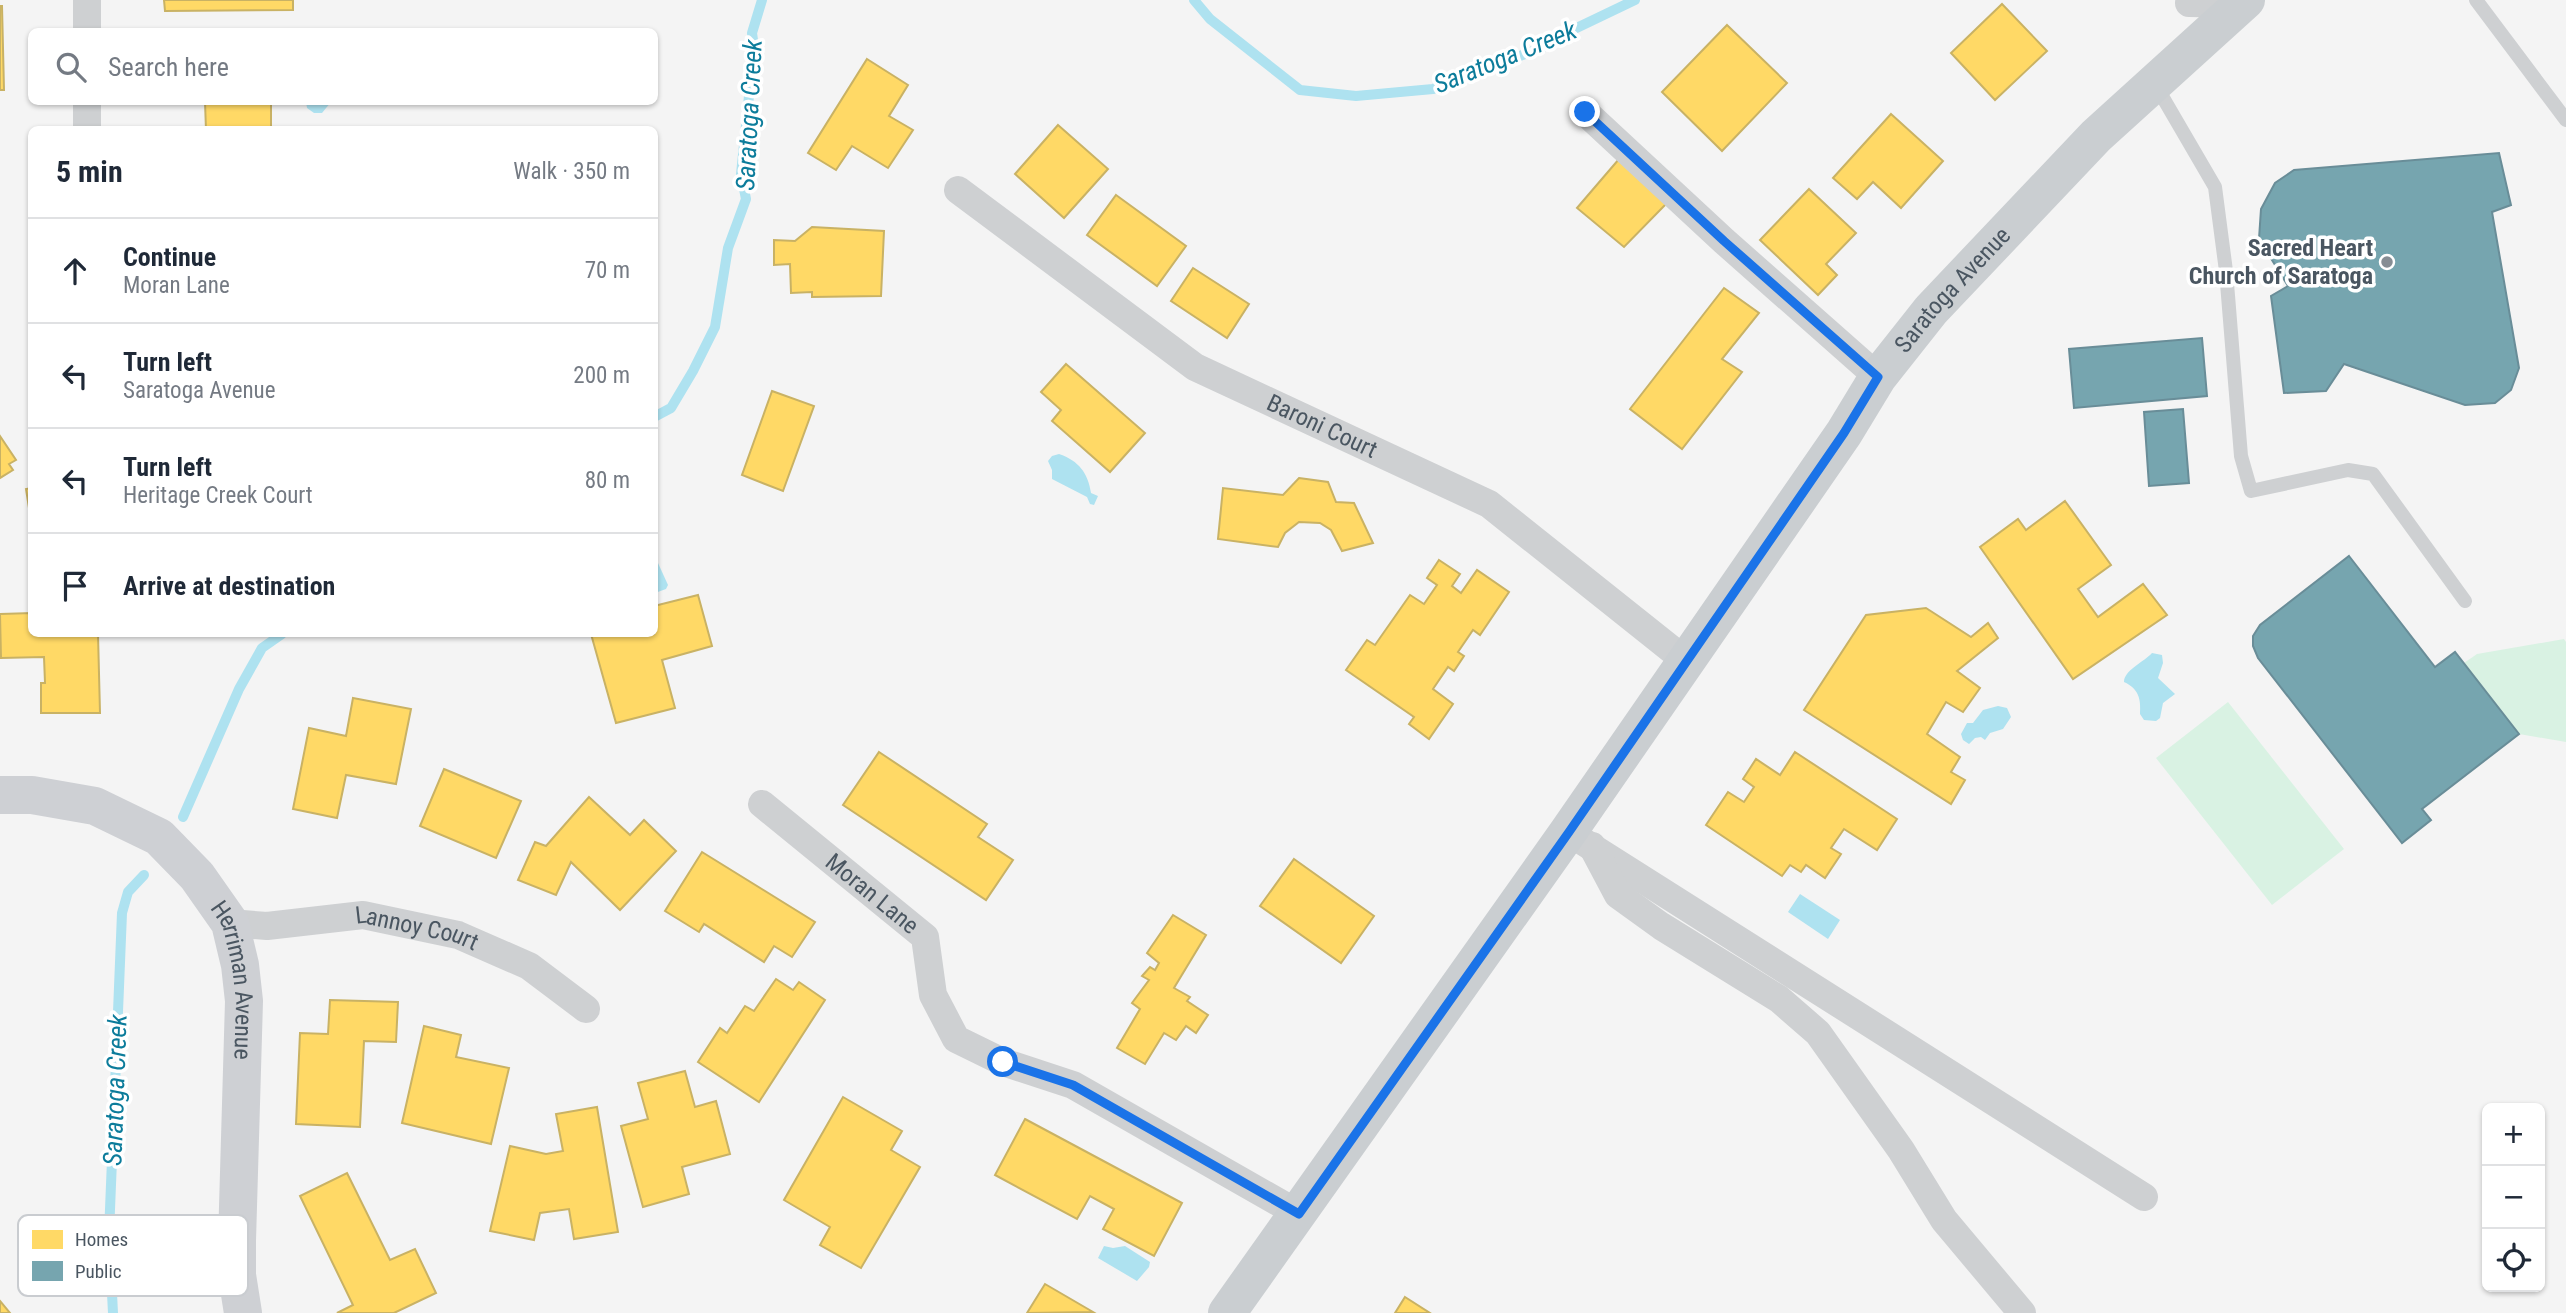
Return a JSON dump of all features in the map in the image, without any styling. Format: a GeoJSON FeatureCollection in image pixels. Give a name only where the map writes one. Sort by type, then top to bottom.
{"type":"FeatureCollection","features":[{"type":"Feature","properties":{"kind":"main road","name":"Saratoga Avenue"},"geometry":{"type":"LineString","coordinates":[[1242,1306],[1299,1214],[1580,839],[1686,661],[1844,433],[1878,377],[1931,310],[2096,136],[2243,2]]}},
{"type":"Feature","properties":{"kind":"street"},"geometry":{"type":"LineString","coordinates":[[87,0],[87,28]]}},
{"type":"Feature","properties":{"kind":"street"},"geometry":{"type":"LineString","coordinates":[[2189,3],[2243,2]]}},
{"type":"Feature","properties":{"kind":"street"},"geometry":{"type":"LineString","coordinates":[[87,105],[87,126]]}},
{"type":"Feature","properties":{"kind":"street"},"geometry":{"type":"LineString","coordinates":[[1585,112],[1724,241],[1878,377]]}},
{"type":"Feature","properties":{"kind":"street","name":"Baroni Court"},"geometry":{"type":"LineString","coordinates":[[958,190],[1195,367],[1489,504],[1686,661]]}},
{"type":"Feature","properties":{"kind":"street","name":"Herriman Avenue"},"geometry":{"type":"LineString","coordinates":[[0,795],[32,795],[96,806],[159,837],[197,876],[230,923],[240,965],[244,1001],[238,1215]]}},
{"type":"Feature","properties":{"kind":"street","name":"Moran Lane"},"geometry":{"type":"LineString","coordinates":[[762,804],[925,937],[933,995],[956,1038],[1003,1062],[1073,1085],[1299,1214]]}},
{"type":"Feature","properties":{"kind":"street"},"geometry":{"type":"LineString","coordinates":[[1580,839],[2144,1197]]}},
{"type":"Feature","properties":{"kind":"street"},"geometry":{"type":"LineString","coordinates":[[1580,839],[1618,895],[1661,926],[1779,999],[1818,1033],[1901,1150],[1944,1220],[2022,1313]]}},
{"type":"Feature","properties":{"kind":"street","name":"Lannoy Court"},"geometry":{"type":"LineString","coordinates":[[230,923],[267,926],[363,915],[457,935],[529,966],[586,1009]]}},
{"type":"Feature","properties":{"kind":"lane"},"geometry":{"type":"LineString","coordinates":[[2476,0],[2566,120]]}},
{"type":"Feature","properties":{"kind":"lane"},"geometry":{"type":"LineString","coordinates":[[2154,83],[2215,187],[2226,271],[2241,456],[2250,491],[2348,470],[2373,474],[2465,601]]}},
{"type":"Feature","properties":{"kind":"green space"},"geometry":{"type":"Polygon","coordinates":[[[2564,639],[2566,742],[2519,734],[2464,663],[2477,654],[2564,639]]]}},
{"type":"Feature","properties":{"kind":"green space"},"geometry":{"type":"Polygon","coordinates":[[[2228,702],[2344,849],[2272,905],[2156,758],[2228,702]]]}},
{"type":"Feature","properties":{"kind":"water"},"geometry":{"type":"Polygon","coordinates":[[[306,105],[329,105],[322,113],[314,113],[306,105]]]}},
{"type":"Feature","properties":{"kind":"water"},"geometry":{"type":"Polygon","coordinates":[[[1059,454],[1072,460],[1088,479],[1091,493],[1098,496],[1094,505],[1090,504],[1087,497],[1052,479],[1048,461],[1059,454]]]}},
{"type":"Feature","properties":{"kind":"water"},"geometry":{"type":"Polygon","coordinates":[[[658,563],[668,585],[666,589],[658,592],[658,563]]]}},
{"type":"Feature","properties":{"kind":"water"},"geometry":{"type":"Polygon","coordinates":[[[2152,653],[2162,655],[2163,663],[2158,678],[2175,694],[2163,703],[2160,718],[2156,721],[2144,720],[2140,714],[2138,695],[2124,682],[2127,674],[2152,653]]]}},
{"type":"Feature","properties":{"kind":"water"},"geometry":{"type":"Polygon","coordinates":[[[1998,706],[2007,708],[2011,717],[2003,729],[1990,733],[1985,740],[1981,737],[1975,738],[1969,744],[1963,740],[1961,734],[1967,723],[1973,723],[1983,710],[1998,706]]]}},
{"type":"Feature","properties":{"kind":"water"},"geometry":{"type":"Polygon","coordinates":[[[1800,894],[1840,920],[1828,939],[1788,912],[1800,894]]]}},
{"type":"Feature","properties":{"kind":"water"},"geometry":{"type":"Polygon","coordinates":[[[1104,1246],[1125,1246],[1150,1262],[1149,1267],[1137,1281],[1098,1258],[1104,1246]]]}},
{"type":"Feature","properties":{"kind":"building: Homes"},"geometry":{"type":"Polygon","coordinates":[[[164,0],[293,0],[293,10],[165,11],[164,0]]]}},
{"type":"Feature","properties":{"kind":"building: Homes"},"geometry":{"type":"Polygon","coordinates":[[[2002,4],[2047,51],[1995,100],[1951,53],[2002,4]]]}},
{"type":"Feature","properties":{"kind":"building: Homes"},"geometry":{"type":"Polygon","coordinates":[[[2,6],[4,90],[0,90],[2,6]]]}},
{"type":"Feature","properties":{"kind":"building: Homes"},"geometry":{"type":"Polygon","coordinates":[[[1727,25],[1787,83],[1722,151],[1662,92],[1727,25]]]}},
{"type":"Feature","properties":{"kind":"building: Homes"},"geometry":{"type":"Polygon","coordinates":[[[867,59],[908,85],[889,116],[913,130],[888,168],[852,146],[836,170],[808,153],[867,59]]]}},
{"type":"Feature","properties":{"kind":"building: Homes"},"geometry":{"type":"Polygon","coordinates":[[[205,105],[271,105],[271,126],[206,126],[205,105]]]}},
{"type":"Feature","properties":{"kind":"building: Homes"},"geometry":{"type":"Polygon","coordinates":[[[1891,114],[1943,161],[1901,208],[1873,182],[1857,199],[1833,178],[1891,114]]]}},
{"type":"Feature","properties":{"kind":"building: Homes"},"geometry":{"type":"Polygon","coordinates":[[[1058,125],[1108,169],[1064,218],[1015,174],[1058,125]]]}},
{"type":"Feature","properties":{"kind":"building: Homes"},"geometry":{"type":"Polygon","coordinates":[[[1619,159],[1666,204],[1624,247],[1577,208],[1619,159]]]}},
{"type":"Feature","properties":{"kind":"building: Homes"},"geometry":{"type":"Polygon","coordinates":[[[1809,189],[1856,233],[1826,264],[1837,275],[1818,295],[1760,240],[1809,189]]]}},
{"type":"Feature","properties":{"kind":"building: Homes"},"geometry":{"type":"Polygon","coordinates":[[[1116,195],[1186,246],[1157,286],[1087,235],[1116,195]]]}},
{"type":"Feature","properties":{"kind":"building: Homes"},"geometry":{"type":"Polygon","coordinates":[[[812,227],[884,231],[881,296],[812,297],[812,292],[791,293],[790,264],[774,265],[774,240],[795,241],[812,227]]]}},
{"type":"Feature","properties":{"kind":"building: Homes"},"geometry":{"type":"Polygon","coordinates":[[[1193,268],[1249,304],[1227,338],[1171,301],[1193,268]]]}},
{"type":"Feature","properties":{"kind":"building: Homes"},"geometry":{"type":"Polygon","coordinates":[[[1724,288],[1759,313],[1722,359],[1742,372],[1682,449],[1630,409],[1724,288]]]}},
{"type":"Feature","properties":{"kind":"building: Homes"},"geometry":{"type":"Polygon","coordinates":[[[1066,364],[1145,433],[1110,472],[1052,421],[1061,410],[1041,392],[1066,364]]]}},
{"type":"Feature","properties":{"kind":"building: Homes"},"geometry":{"type":"Polygon","coordinates":[[[772,391],[814,406],[783,491],[742,475],[772,391]]]}},
{"type":"Feature","properties":{"kind":"building: Homes"},"geometry":{"type":"Polygon","coordinates":[[[0,436],[16,460],[9,464],[13,470],[0,478],[0,436]]]}},
{"type":"Feature","properties":{"kind":"building: Homes"},"geometry":{"type":"Polygon","coordinates":[[[1299,478],[1328,482],[1336,502],[1354,503],[1373,543],[1342,551],[1331,530],[1320,523],[1299,522],[1285,533],[1278,547],[1218,539],[1223,488],[1283,495],[1299,478]]]}},
{"type":"Feature","properties":{"kind":"building: Homes"},"geometry":{"type":"Polygon","coordinates":[[[2065,501],[2111,565],[2078,589],[2098,617],[2143,584],[2167,615],[2073,679],[1980,547],[2018,519],[2026,530],[2065,501]]]}},
{"type":"Feature","properties":{"kind":"building: Homes"},"geometry":{"type":"Polygon","coordinates":[[[1439,560],[1460,574],[1452,586],[1461,593],[1477,570],[1509,592],[1480,635],[1473,630],[1458,652],[1464,656],[1454,671],[1448,667],[1433,689],[1453,704],[1429,739],[1409,724],[1414,717],[1346,670],[1367,640],[1375,645],[1410,595],[1424,604],[1437,585],[1427,578],[1439,560]]]}},
{"type":"Feature","properties":{"kind":"building: Homes"},"geometry":{"type":"Polygon","coordinates":[[[698,595],[712,646],[662,660],[675,708],[616,723],[592,637],[658,637],[658,605],[698,595]]]}},
{"type":"Feature","properties":{"kind":"building: Homes"},"geometry":{"type":"Polygon","coordinates":[[[1926,608],[1971,637],[1988,623],[1998,638],[1957,671],[1980,688],[1963,712],[1946,702],[1927,734],[1960,757],[1951,772],[1965,780],[1951,804],[1804,710],[1866,615],[1926,608]]]}},
{"type":"Feature","properties":{"kind":"building: Homes"},"geometry":{"type":"Polygon","coordinates":[[[28,613],[28,637],[98,637],[100,713],[41,713],[41,683],[45,683],[44,657],[1,658],[0,614],[28,613]]]}},
{"type":"Feature","properties":{"kind":"building: Homes"},"geometry":{"type":"Polygon","coordinates":[[[353,698],[411,709],[396,784],[346,775],[337,818],[293,809],[309,728],[346,736],[353,698]]]}},
{"type":"Feature","properties":{"kind":"building: Homes"},"geometry":{"type":"Polygon","coordinates":[[[879,752],[987,824],[978,837],[1013,860],[986,900],[843,805],[879,752]]]}},
{"type":"Feature","properties":{"kind":"building: Homes"},"geometry":{"type":"Polygon","coordinates":[[[1795,752],[1897,819],[1877,850],[1844,829],[1831,848],[1841,854],[1825,878],[1806,865],[1801,872],[1790,865],[1782,876],[1706,825],[1728,792],[1744,802],[1754,787],[1743,779],[1756,759],[1780,775],[1795,752]]]}},
{"type":"Feature","properties":{"kind":"building: Homes"},"geometry":{"type":"Polygon","coordinates":[[[444,769],[521,801],[496,858],[420,826],[444,769]]]}},
{"type":"Feature","properties":{"kind":"building: Homes"},"geometry":{"type":"Polygon","coordinates":[[[589,797],[630,835],[644,820],[676,851],[620,910],[571,862],[556,895],[518,880],[535,842],[546,846],[589,797]]]}},
{"type":"Feature","properties":{"kind":"building: Homes"},"geometry":{"type":"Polygon","coordinates":[[[702,852],[815,922],[792,957],[774,946],[764,962],[704,924],[699,932],[665,911],[702,852]]]}},
{"type":"Feature","properties":{"kind":"building: Homes"},"geometry":{"type":"Polygon","coordinates":[[[1294,859],[1374,916],[1341,963],[1260,906],[1294,859]]]}},
{"type":"Feature","properties":{"kind":"building: Homes"},"geometry":{"type":"Polygon","coordinates":[[[1173,915],[1206,935],[1174,988],[1190,997],[1187,1001],[1208,1015],[1196,1033],[1186,1026],[1176,1040],[1164,1033],[1145,1064],[1117,1048],[1140,1009],[1132,1003],[1149,980],[1142,976],[1150,967],[1155,970],[1159,963],[1147,953],[1173,915]]]}},
{"type":"Feature","properties":{"kind":"building: Homes"},"geometry":{"type":"Polygon","coordinates":[[[776,979],[793,990],[799,982],[825,1000],[759,1102],[698,1062],[720,1028],[727,1033],[745,1006],[754,1011],[776,979]]]}},
{"type":"Feature","properties":{"kind":"building: Homes"},"geometry":{"type":"Polygon","coordinates":[[[330,1000],[398,1002],[396,1042],[364,1041],[360,1127],[296,1124],[300,1033],[328,1034],[330,1000]]]}},
{"type":"Feature","properties":{"kind":"building: Homes"},"geometry":{"type":"Polygon","coordinates":[[[424,1026],[461,1035],[456,1057],[509,1068],[491,1144],[402,1123],[424,1026]]]}},
{"type":"Feature","properties":{"kind":"building: Homes"},"geometry":{"type":"Polygon","coordinates":[[[685,1071],[695,1107],[716,1101],[730,1154],[682,1167],[689,1194],[643,1207],[621,1126],[648,1119],[638,1083],[685,1071]]]}},
{"type":"Feature","properties":{"kind":"building: Homes"},"geometry":{"type":"Polygon","coordinates":[[[843,1097],[902,1131],[891,1150],[920,1167],[861,1268],[820,1245],[830,1227],[784,1200],[843,1097]]]}},
{"type":"Feature","properties":{"kind":"building: Homes"},"geometry":{"type":"Polygon","coordinates":[[[597,1107],[618,1232],[574,1239],[569,1209],[540,1213],[534,1240],[490,1231],[510,1146],[546,1154],[563,1151],[556,1114],[597,1107]]]}},
{"type":"Feature","properties":{"kind":"building: Homes"},"geometry":{"type":"Polygon","coordinates":[[[1025,1119],[1182,1203],[1154,1256],[1103,1229],[1114,1209],[1090,1196],[1077,1219],[995,1175],[1025,1119]]]}},
{"type":"Feature","properties":{"kind":"building: Homes"},"geometry":{"type":"Polygon","coordinates":[[[347,1173],[390,1260],[415,1249],[436,1293],[394,1313],[337,1313],[353,1305],[300,1196],[347,1173]]]}},
{"type":"Feature","properties":{"kind":"building: Homes"},"geometry":{"type":"Polygon","coordinates":[[[1045,1284],[1093,1312],[1027,1313],[1045,1284]]]}},
{"type":"Feature","properties":{"kind":"building: Homes"},"geometry":{"type":"Polygon","coordinates":[[[1405,1297],[1430,1313],[1395,1313],[1405,1297]]]}},
{"type":"Feature","properties":{"kind":"building: Homes"},"geometry":{"type":"Polygon","coordinates":[[[0,1301],[10,1313],[0,1313],[0,1301]]]}},
{"type":"Feature","properties":{"kind":"building: Public","name":"Sacred Heart Church of Saratoga"},"geometry":{"type":"Polygon","coordinates":[[[2499,153],[2511,205],[2492,212],[2519,368],[2511,390],[2495,403],[2465,405],[2344,364],[2326,391],[2284,393],[2271,296],[2288,286],[2259,239],[2261,209],[2275,183],[2294,170],[2499,153]]]}},
{"type":"Feature","properties":{"kind":"building: Public"},"geometry":{"type":"Polygon","coordinates":[[[2202,338],[2207,396],[2074,408],[2069,349],[2202,338]]]}},
{"type":"Feature","properties":{"kind":"building: Public"},"geometry":{"type":"Polygon","coordinates":[[[2183,409],[2189,483],[2149,486],[2144,412],[2183,409]]]}},
{"type":"Feature","properties":{"kind":"building: Public"},"geometry":{"type":"Polygon","coordinates":[[[2349,556],[2435,667],[2455,652],[2519,734],[2422,809],[2431,820],[2402,843],[2258,658],[2253,646],[2253,636],[2260,625],[2349,556]]]}},
{"type":"Feature","properties":{"kind":"waterway","name":"Saratoga Creek"},"geometry":{"type":"LineString","coordinates":[[658,415],[671,408],[715,327],[728,248],[746,199],[741,174],[754,47],[752,33],[762,0]]}},
{"type":"Feature","properties":{"kind":"waterway","name":"Saratoga Creek"},"geometry":{"type":"LineString","coordinates":[[1194,0],[1210,19],[1300,90],[1356,96],[1433,89],[1541,48],[1635,0]]}},
{"type":"Feature","properties":{"kind":"waterway","name":"Saratoga Creek"},"geometry":{"type":"LineString","coordinates":[[183,817],[239,689],[262,648],[278,637]]}},
{"type":"Feature","properties":{"kind":"waterway","name":"Saratoga Creek"},"geometry":{"type":"LineString","coordinates":[[110,1215],[122,913],[128,892],[144,875]]}},
{"type":"Feature","properties":{"kind":"waterway","name":"Saratoga Creek"},"geometry":{"type":"LineString","coordinates":[[112,1296],[113,1313]]}},
{"type":"Feature","properties":{"kind":"place","name":"Sacred Heart Church of Saratoga"},"geometry":{"type":"Point","coordinates":[2387,262]}},
{"type":"Feature","properties":{"kind":"route"},"geometry":{"type":"LineString","coordinates":[[1003,1062],[1073,1085],[1299,1214],[1569,832],[1844,433],[1878,377],[1724,241],[1585,112]]}}]}
